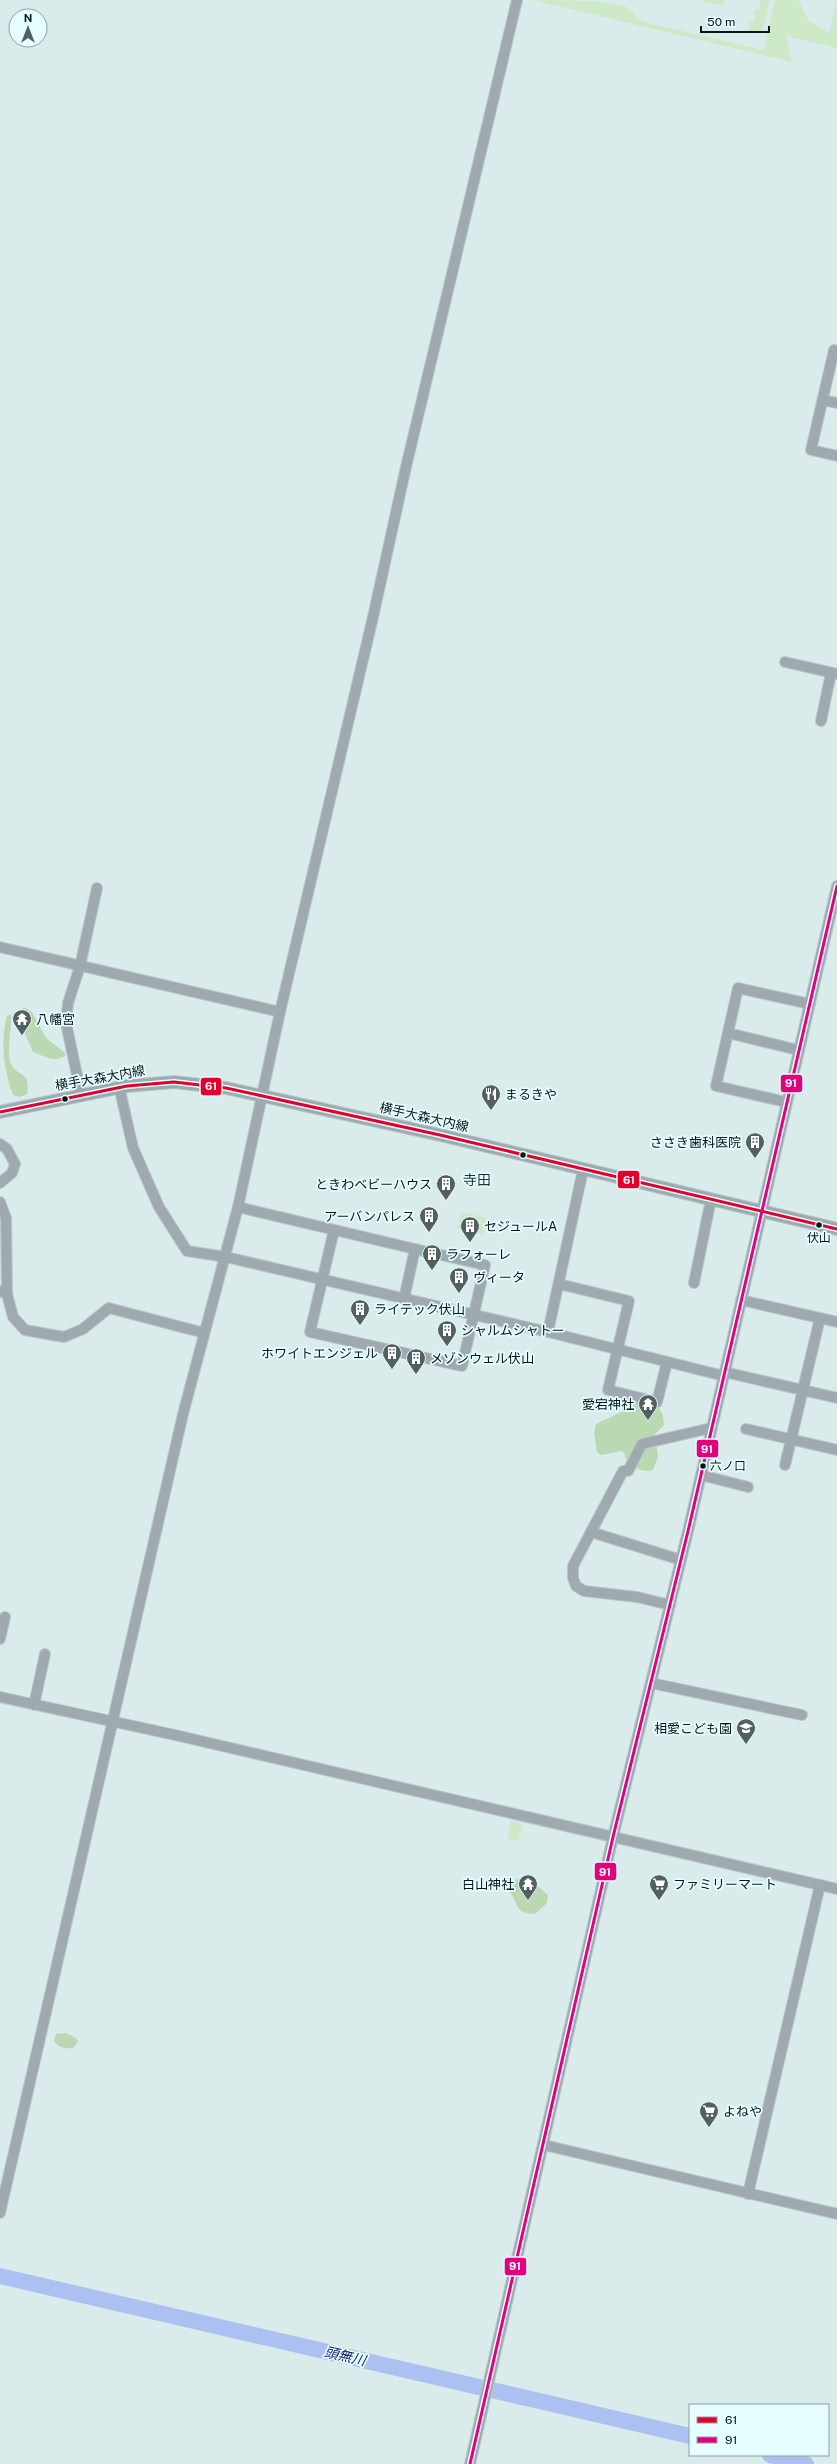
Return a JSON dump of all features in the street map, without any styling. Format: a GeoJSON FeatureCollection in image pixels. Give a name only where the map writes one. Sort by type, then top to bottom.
{"type":"FeatureCollection","features":[{"type":"Feature","properties":{"kind":"main road","name":"横手大森大内線"},"geometry":{"type":"LineString","coordinates":[[0,1112],[119,1086],[174,1082],[262,1095],[762,1210],[837,1230]]}},
{"type":"Feature","properties":{"kind":"street"},"geometry":{"type":"LineString","coordinates":[[0,2213],[204,1333],[226,1257],[238,1207],[280,1012],[517,0]]}},
{"type":"Feature","properties":{"kind":"street"},"geometry":{"type":"LineString","coordinates":[[837,351],[834,350],[811,450],[837,456]]}},
{"type":"Feature","properties":{"kind":"street"},"geometry":{"type":"LineString","coordinates":[[822,400],[837,403]]}},
{"type":"Feature","properties":{"kind":"street"},"geometry":{"type":"LineString","coordinates":[[785,662],[834,673],[821,721]]}},
{"type":"Feature","properties":{"kind":"street"},"geometry":{"type":"LineString","coordinates":[[470,2464],[491,2378],[613,1837],[681,1560],[837,886]]}},
{"type":"Feature","properties":{"kind":"street"},"geometry":{"type":"LineString","coordinates":[[81,1094],[66,1023],[68,1003],[80,966],[97,888]]}},
{"type":"Feature","properties":{"kind":"street"},"geometry":{"type":"LineString","coordinates":[[0,947],[280,1012]]}},
{"type":"Feature","properties":{"kind":"street"},"geometry":{"type":"LineString","coordinates":[[786,1102],[716,1086],[738,988],[810,1004]]}},
{"type":"Feature","properties":{"kind":"street"},"geometry":{"type":"LineString","coordinates":[[728,1033],[798,1050]]}},
{"type":"Feature","properties":{"kind":"street"},"geometry":{"type":"LineString","coordinates":[[119,1086],[128,1133],[159,1207],[187,1251],[226,1257],[473,1316],[548,1332],[667,1362],[837,1398]]}},
{"type":"Feature","properties":{"kind":"street"},"geometry":{"type":"LineString","coordinates":[[0,1144],[7,1149],[15,1164],[12,1172],[0,1184]]}},
{"type":"Feature","properties":{"kind":"street"},"geometry":{"type":"LineString","coordinates":[[548,1332],[583,1170]]}},
{"type":"Feature","properties":{"kind":"street"},"geometry":{"type":"LineString","coordinates":[[694,1283],[712,1199]]}},
{"type":"Feature","properties":{"kind":"street"},"geometry":{"type":"LineString","coordinates":[[0,1202],[6,1218],[3,1292],[13,1317],[25,1330],[64,1337],[83,1329],[109,1308],[204,1333]]}},
{"type":"Feature","properties":{"kind":"street"},"geometry":{"type":"LineString","coordinates":[[238,1207],[485,1265],[462,1366],[310,1332],[334,1230]]}},
{"type":"Feature","properties":{"kind":"street"},"geometry":{"type":"LineString","coordinates":[[404,1299],[415,1249]]}},
{"type":"Feature","properties":{"kind":"street"},"geometry":{"type":"LineString","coordinates":[[559,1284],[628,1301],[608,1390],[657,1402],[667,1362]]}},
{"type":"Feature","properties":{"kind":"street"},"geometry":{"type":"LineString","coordinates":[[741,1300],[837,1322]]}},
{"type":"Feature","properties":{"kind":"street"},"geometry":{"type":"LineString","coordinates":[[785,1465],[820,1318]]}},
{"type":"Feature","properties":{"kind":"street"},"geometry":{"type":"LineString","coordinates":[[670,1605],[617,1594],[584,1591],[576,1586],[573,1578],[573,1566],[623,1471],[628,1471],[642,1444],[712,1428]]}},
{"type":"Feature","properties":{"kind":"street"},"geometry":{"type":"LineString","coordinates":[[746,1429],[837,1450]]}},
{"type":"Feature","properties":{"kind":"street"},"geometry":{"type":"LineString","coordinates":[[701,1475],[748,1487]]}},
{"type":"Feature","properties":{"kind":"street"},"geometry":{"type":"LineString","coordinates":[[591,1532],[681,1560]]}},
{"type":"Feature","properties":{"kind":"street"},"geometry":{"type":"LineString","coordinates":[[0,1639],[5,1617]]}},
{"type":"Feature","properties":{"kind":"street"},"geometry":{"type":"LineString","coordinates":[[34,1705],[45,1654]]}},
{"type":"Feature","properties":{"kind":"street"},"geometry":{"type":"LineString","coordinates":[[651,1682],[802,1715]]}},
{"type":"Feature","properties":{"kind":"street"},"geometry":{"type":"LineString","coordinates":[[0,1697],[837,1889]]}},
{"type":"Feature","properties":{"kind":"street"},"geometry":{"type":"LineString","coordinates":[[748,2194],[820,1885]]}},
{"type":"Feature","properties":{"kind":"street"},"geometry":{"type":"LineString","coordinates":[[544,2145],[837,2214]]}},
{"type":"Feature","properties":{"kind":"green space"},"geometry":{"type":"Polygon","coordinates":[[[532,0],[580,1],[616,4],[625,6],[644,22],[763,50],[775,0],[798,0],[809,21],[829,33],[837,0],[837,48],[786,36],[792,62],[532,0]]]}},
{"type":"Feature","properties":{"kind":"green space"},"geometry":{"type":"Polygon","coordinates":[[[698,0],[725,0],[723,6],[698,0]]]}},
{"type":"Feature","properties":{"kind":"green space"},"geometry":{"type":"Polygon","coordinates":[[[760,0],[770,0],[762,32],[749,33],[749,22],[755,20],[755,10],[760,9],[760,0]]]}},
{"type":"Feature","properties":{"kind":"green space"},"geometry":{"type":"Polygon","coordinates":[[[24,1007],[32,1012],[46,1038],[65,1053],[65,1056],[53,1059],[33,1052],[22,1027],[19,1012],[24,1007]]]}},
{"type":"Feature","properties":{"kind":"green space"},"geometry":{"type":"Polygon","coordinates":[[[11,1014],[9,1053],[11,1064],[26,1078],[28,1086],[27,1094],[20,1097],[13,1095],[5,1066],[3,1046],[5,1026],[7,1016],[11,1014]]]}},
{"type":"Feature","properties":{"kind":"green space"},"geometry":{"type":"Polygon","coordinates":[[[461,1212],[487,1218],[483,1234],[457,1228],[461,1212]]]}},
{"type":"Feature","properties":{"kind":"green space"},"geometry":{"type":"Polygon","coordinates":[[[639,1400],[659,1408],[663,1415],[664,1425],[655,1434],[658,1457],[653,1470],[650,1471],[640,1470],[628,1463],[622,1451],[601,1455],[597,1452],[594,1433],[596,1424],[626,1410],[639,1400]]]}},
{"type":"Feature","properties":{"kind":"green space"},"geometry":{"type":"Polygon","coordinates":[[[510,1821],[523,1824],[518,1841],[508,1840],[510,1821]]]}},
{"type":"Feature","properties":{"kind":"green space"},"geometry":{"type":"Polygon","coordinates":[[[517,1879],[532,1881],[548,1895],[547,1903],[535,1914],[522,1912],[506,1889],[517,1879]]]}},
{"type":"Feature","properties":{"kind":"green space"},"geometry":{"type":"Polygon","coordinates":[[[66,2033],[76,2038],[78,2042],[73,2048],[63,2048],[54,2041],[56,2034],[66,2033]]]}},
{"type":"Feature","properties":{"kind":"waterway","name":"頭無川"},"geometry":{"type":"LineString","coordinates":[[0,2276],[689,2436]]}},
{"type":"Feature","properties":{"kind":"waterway","name":"頭無川"},"geometry":{"type":"LineString","coordinates":[[774,2456],[806,2464]]}},
{"type":"Feature","properties":{"kind":"transit line","name":"91"},"geometry":{"type":"LineString","coordinates":[[470,2464],[613,1837],[689,1527],[837,886]]}},
{"type":"Feature","properties":{"kind":"transit line","name":"61"},"geometry":{"type":"LineString","coordinates":[[0,1112],[127,1086],[174,1082],[226,1088],[440,1135],[837,1229]]}},
{"type":"Feature","properties":{"kind":"place","name":"八幡宮"},"geometry":{"type":"Point","coordinates":[22,1036]}},
{"type":"Feature","properties":{"kind":"place","name":"まるきや"},"geometry":{"type":"Point","coordinates":[491,1111]}},
{"type":"Feature","properties":{"kind":"place","name":"ささき歯科医院"},"geometry":{"type":"Point","coordinates":[755,1159]}},
{"type":"Feature","properties":{"kind":"place","name":"ときわベビーハウス"},"geometry":{"type":"Point","coordinates":[446,1201]}},
{"type":"Feature","properties":{"kind":"place","name":"伏山"},"geometry":{"type":"Point","coordinates":[819,1225]}},
{"type":"Feature","properties":{"kind":"place","name":"アーバンパレス"},"geometry":{"type":"Point","coordinates":[429,1233]}},
{"type":"Feature","properties":{"kind":"place","name":"セジュールA"},"geometry":{"type":"Point","coordinates":[470,1243]}},
{"type":"Feature","properties":{"kind":"place","name":"ラフォーレ"},"geometry":{"type":"Point","coordinates":[432,1271]}},
{"type":"Feature","properties":{"kind":"place","name":"ヴィータ"},"geometry":{"type":"Point","coordinates":[459,1294]}},
{"type":"Feature","properties":{"kind":"place","name":"ライテック伏山"},"geometry":{"type":"Point","coordinates":[360,1326]}},
{"type":"Feature","properties":{"kind":"place","name":"シャルムシャトー"},"geometry":{"type":"Point","coordinates":[447,1347]}},
{"type":"Feature","properties":{"kind":"place","name":"ホワイトエンジェル"},"geometry":{"type":"Point","coordinates":[392,1370]}},
{"type":"Feature","properties":{"kind":"place","name":"メゾンウェル伏山"},"geometry":{"type":"Point","coordinates":[416,1375]}},
{"type":"Feature","properties":{"kind":"place","name":"愛宕神社"},"geometry":{"type":"Point","coordinates":[648,1421]}},
{"type":"Feature","properties":{"kind":"place","name":"六ノ口"},"geometry":{"type":"Point","coordinates":[703,1466]}},
{"type":"Feature","properties":{"kind":"place","name":"相愛こども園"},"geometry":{"type":"Point","coordinates":[746,1745]}},
{"type":"Feature","properties":{"kind":"place","name":"白山神社"},"geometry":{"type":"Point","coordinates":[528,1901]}},
{"type":"Feature","properties":{"kind":"place","name":"ファミリーマート"},"geometry":{"type":"Point","coordinates":[659,1901]}},
{"type":"Feature","properties":{"kind":"place","name":"よねや"},"geometry":{"type":"Point","coordinates":[709,2128]}},
{"type":"Feature","properties":{"kind":"district","name":"寺田"},"geometry":{"type":"Point","coordinates":[477,1180]}}]}
